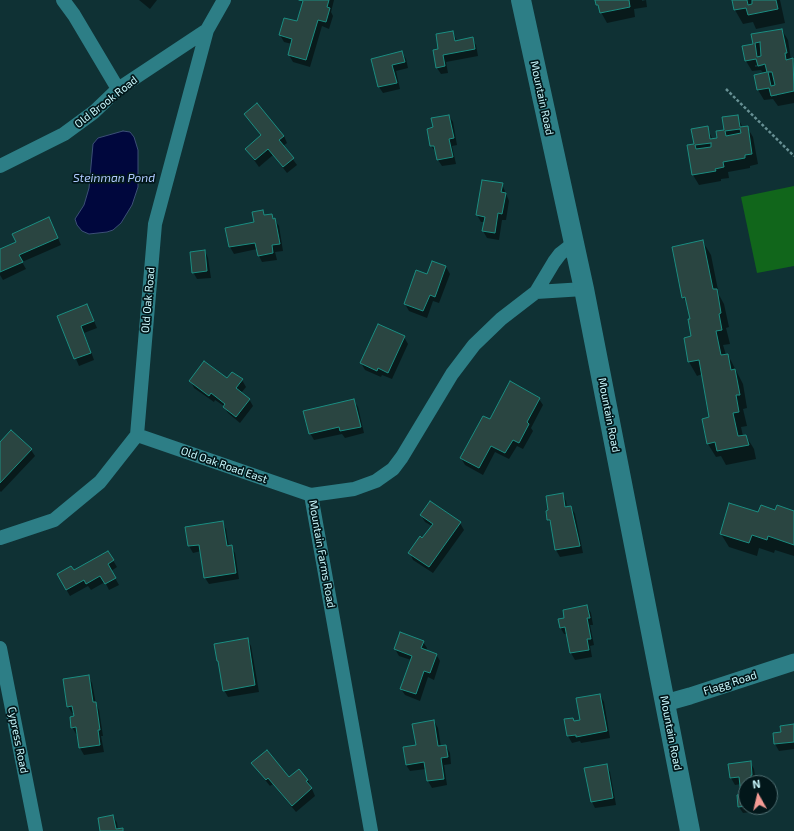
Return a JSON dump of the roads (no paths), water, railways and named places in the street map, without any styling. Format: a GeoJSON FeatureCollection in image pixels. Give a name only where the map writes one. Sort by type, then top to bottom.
{"type":"FeatureCollection","features":[{"type":"Feature","properties":{"kind":"main road","name":"Mountain Road"},"geometry":{"type":"LineString","coordinates":[[521,0],[584,290],[690,831]]}},
{"type":"Feature","properties":{"kind":"street"},"geometry":{"type":"LineString","coordinates":[[63,0],[74,15],[118,90]]}},
{"type":"Feature","properties":{"kind":"street","name":"Old Oak Road"},"geometry":{"type":"LineString","coordinates":[[137,435],[155,224],[207,30],[224,0]]}},
{"type":"Feature","properties":{"kind":"street","name":"Old Brook Road"},"geometry":{"type":"LineString","coordinates":[[0,166],[64,134],[94,112],[118,90],[207,30]]}},
{"type":"Feature","properties":{"kind":"street","name":"Mountain Farms Road"},"geometry":{"type":"LineString","coordinates":[[371,831],[312,495],[354,489],[376,481],[393,469],[402,457],[452,374],[474,345],[501,319],[536,292],[560,254],[574,243]]}},
{"type":"Feature","properties":{"kind":"street"},"geometry":{"type":"LineString","coordinates":[[536,292],[584,290]]}},
{"type":"Feature","properties":{"kind":"street"},"geometry":{"type":"LineString","coordinates":[[0,538],[54,520],[100,482],[137,435]]}},
{"type":"Feature","properties":{"kind":"street","name":"Old Oak Road East"},"geometry":{"type":"LineString","coordinates":[[137,435],[312,495]]}},
{"type":"Feature","properties":{"kind":"street","name":"Cypress Road"},"geometry":{"type":"LineString","coordinates":[[0,648],[36,831]]}},
{"type":"Feature","properties":{"kind":"street","name":"Flagg Road"},"geometry":{"type":"LineString","coordinates":[[665,703],[794,662]]}},
{"type":"Feature","properties":{"kind":"water","name":"Steinman Pond"},"geometry":{"type":"Polygon","coordinates":[[[123,131],[130,132],[134,137],[138,150],[138,187],[132,205],[121,223],[113,230],[89,234],[82,231],[77,225],[75,219],[84,205],[89,188],[93,144],[98,138],[123,131]]]}}]}
